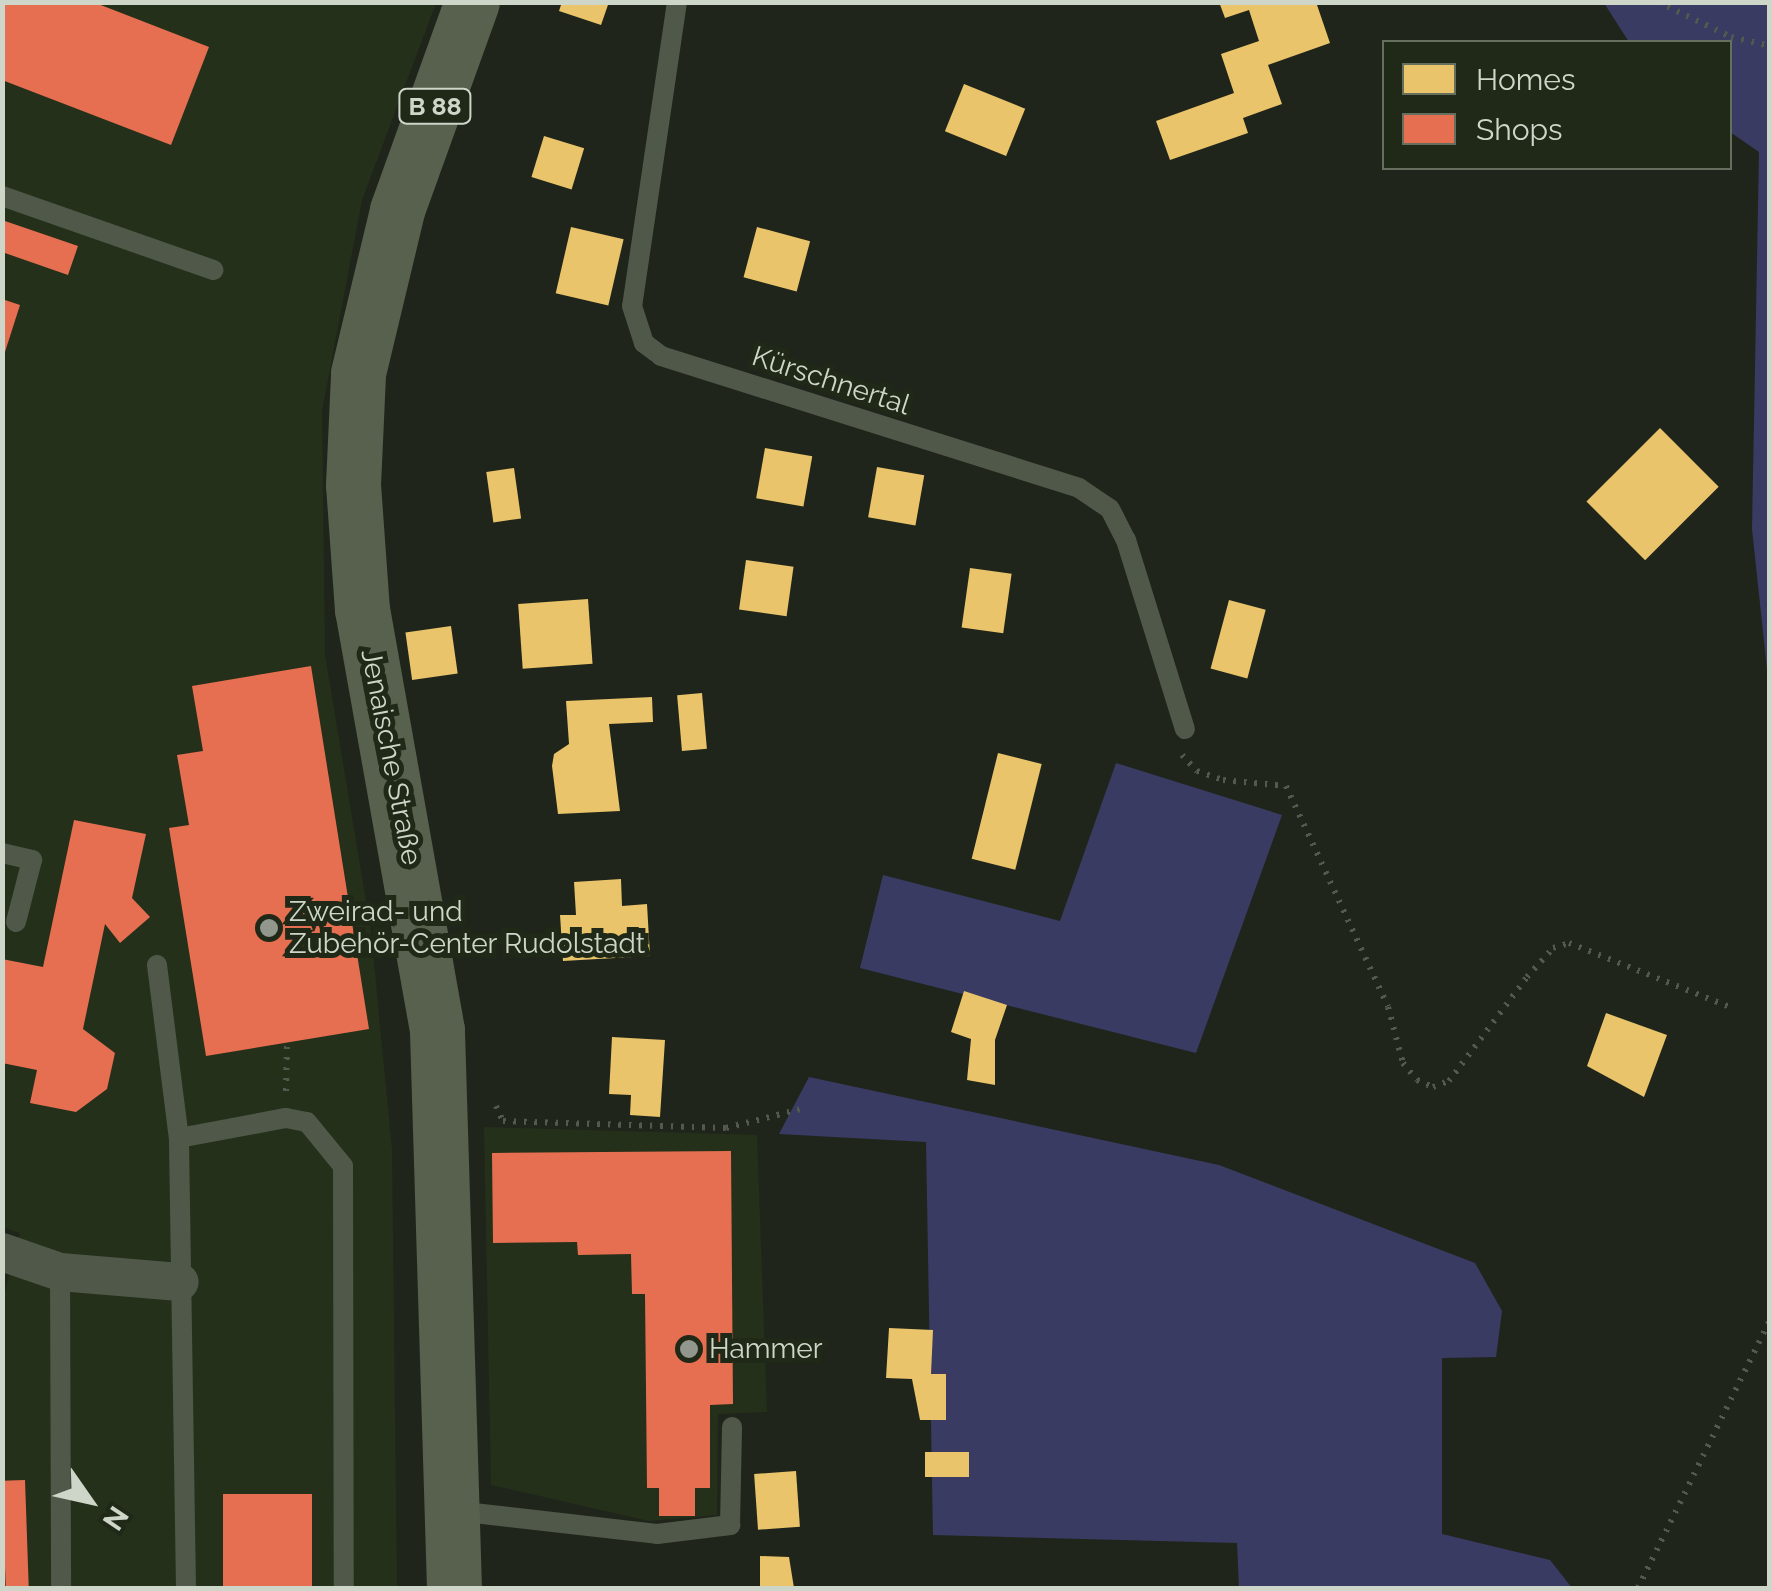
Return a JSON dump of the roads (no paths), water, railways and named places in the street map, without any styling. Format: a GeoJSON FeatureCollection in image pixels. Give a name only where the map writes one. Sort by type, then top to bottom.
{"type":"FeatureCollection","features":[{"type":"Feature","properties":{"kind":"main road","name":"Jenaische Straße"},"geometry":{"type":"LineString","coordinates":[[454,1588],[437,1030],[362,610],[354,485],[358,373],[393,228],[472,2]]}},
{"type":"Feature","properties":{"kind":"street"},"geometry":{"type":"LineString","coordinates":[[2,1252],[60,1272],[180,1282]]}},
{"type":"Feature","properties":{"kind":"lane","name":"Kürschnertal"},"geometry":{"type":"LineString","coordinates":[[677,2],[632,306],[644,343],[661,356],[1079,488],[1110,509],[1126,540],[1185,728]]}},
{"type":"Feature","properties":{"kind":"lane"},"geometry":{"type":"LineString","coordinates":[[2,196],[213,270]]}},
{"type":"Feature","properties":{"kind":"lane"},"geometry":{"type":"LineString","coordinates":[[2,853],[32,860],[16,922]]}},
{"type":"Feature","properties":{"kind":"lane"},"geometry":{"type":"LineString","coordinates":[[157,965],[179,1138],[186,1588]]}},
{"type":"Feature","properties":{"kind":"lane"},"geometry":{"type":"LineString","coordinates":[[179,1138],[286,1118],[307,1122],[343,1166],[344,1588]]}},
{"type":"Feature","properties":{"kind":"lane"},"geometry":{"type":"LineString","coordinates":[[60,1272],[61,1588]]}},
{"type":"Feature","properties":{"kind":"lane"},"geometry":{"type":"LineString","coordinates":[[452,1510],[657,1534],[730,1524],[732,1428]]}},
{"type":"Feature","properties":{"kind":"place","name":"Zweirad- und Zubehör-Center Rudolstadt"},"geometry":{"type":"Point","coordinates":[269,928]}},
{"type":"Feature","properties":{"kind":"place","name":"Hammer"},"geometry":{"type":"Point","coordinates":[689,1349]}}]}
